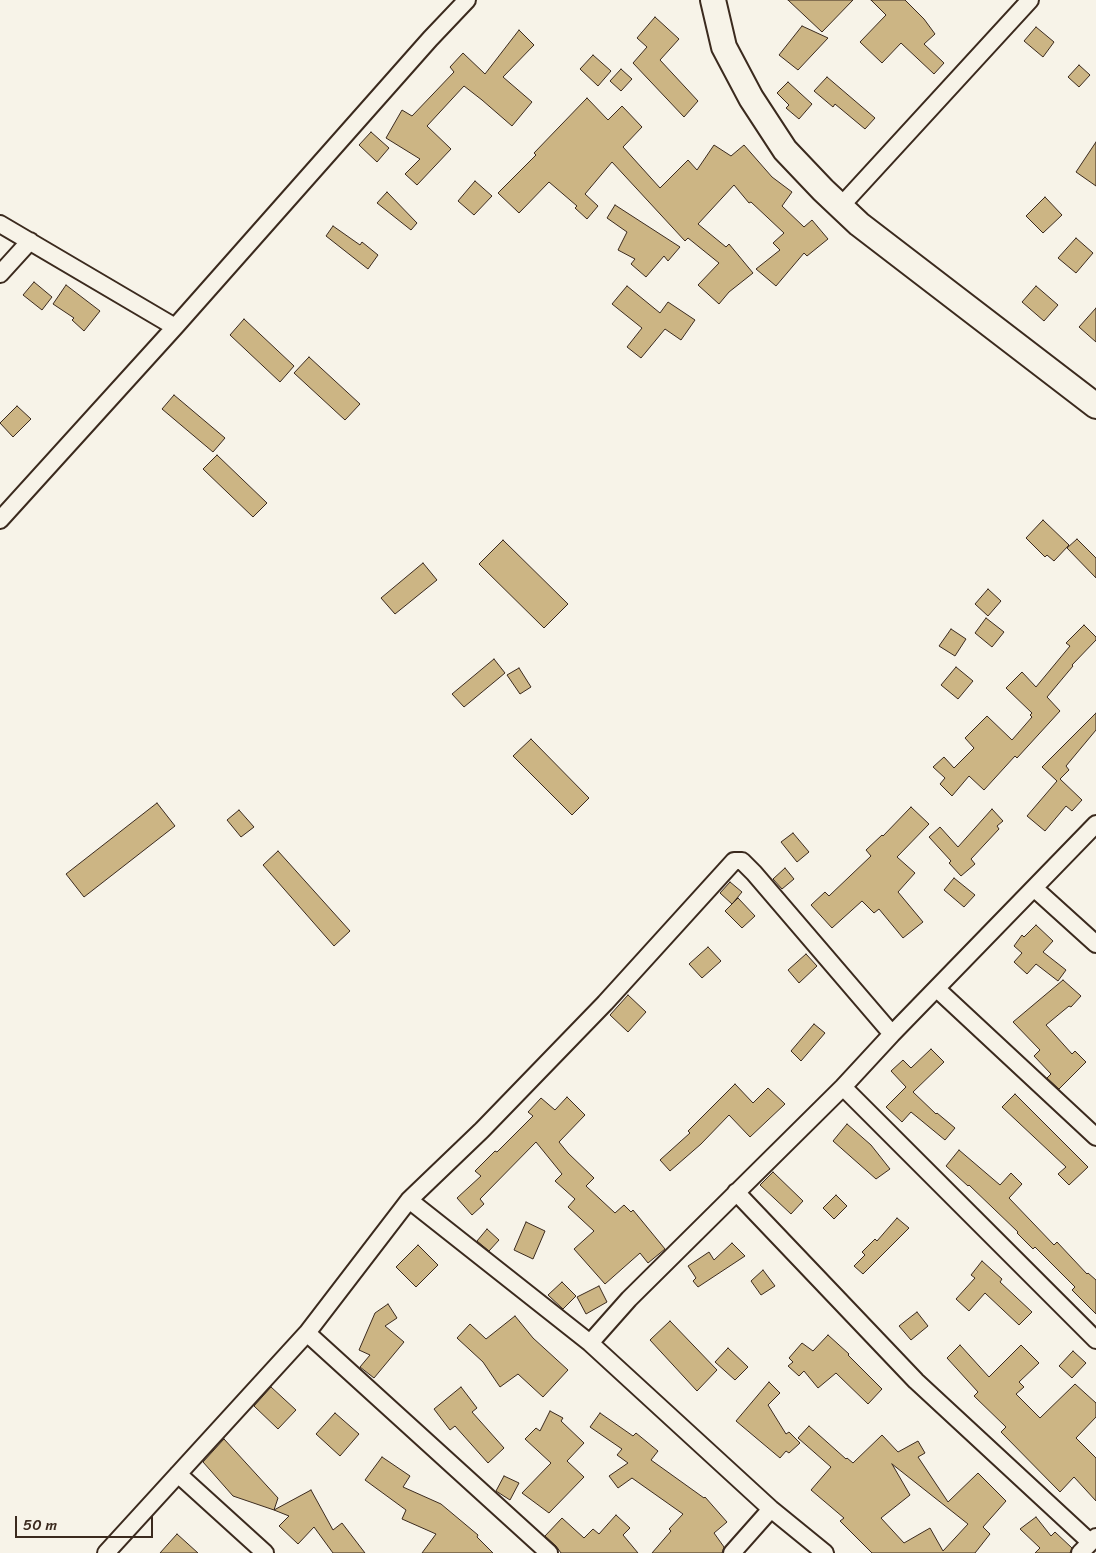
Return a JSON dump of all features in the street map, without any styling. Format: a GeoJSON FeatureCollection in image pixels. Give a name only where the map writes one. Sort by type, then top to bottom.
{"type":"FeatureCollection","features":[{"type":"Feature","properties":{"kind":"street"},"geometry":{"type":"LineString","coordinates":[[0,520],[175,328],[430,39],[467,0]]}},
{"type":"Feature","properties":{"kind":"street"},"geometry":{"type":"LineString","coordinates":[[713,0],[724,47],[751,98],[785,150],[822,190],[859,224],[1096,406]]}},
{"type":"Feature","properties":{"kind":"street"},"geometry":{"type":"LineString","coordinates":[[840,207],[1030,0]]}},
{"type":"Feature","properties":{"kind":"street"},"geometry":{"type":"LineString","coordinates":[[0,224],[175,328]]}},
{"type":"Feature","properties":{"kind":"street"},"geometry":{"type":"LineString","coordinates":[[0,274],[30,241]]}},
{"type":"Feature","properties":{"kind":"street"},"geometry":{"type":"LineString","coordinates":[[590,1343],[629,1299],[843,1087],[1096,824]]}},
{"type":"Feature","properties":{"kind":"street"},"geometry":{"type":"LineString","coordinates":[[106,1553],[307,1333],[409,1200],[482,1130],[605,1003],[734,861],[742,862],[754,873],[892,1034]]}},
{"type":"Feature","properties":{"kind":"street"},"geometry":{"type":"LineString","coordinates":[[1034,888],[1096,944]]}},
{"type":"Feature","properties":{"kind":"street"},"geometry":{"type":"LineString","coordinates":[[938,989],[1096,1137]]}},
{"type":"Feature","properties":{"kind":"street"},"geometry":{"type":"LineString","coordinates":[[843,1087],[1096,1340]]}},
{"type":"Feature","properties":{"kind":"street"},"geometry":{"type":"LineString","coordinates":[[736,1192],[916,1380],[1088,1544]]}},
{"type":"Feature","properties":{"kind":"street"},"geometry":{"type":"LineString","coordinates":[[409,1200],[590,1343],[771,1509],[825,1553]]}},
{"type":"Feature","properties":{"kind":"street"},"geometry":{"type":"LineString","coordinates":[[307,1333],[549,1553]]}},
{"type":"Feature","properties":{"kind":"street"},"geometry":{"type":"LineString","coordinates":[[178,1474],[265,1553]]}},
{"type":"Feature","properties":{"kind":"street"},"geometry":{"type":"LineString","coordinates":[[732,1553],[771,1509]]}},
{"type":"Feature","properties":{"kind":"building"},"geometry":{"type":"Polygon","coordinates":[[[788,0],[853,0],[822,32],[788,0]]]}},
{"type":"Feature","properties":{"kind":"building"},"geometry":{"type":"Polygon","coordinates":[[[871,0],[905,0],[924,19],[935,34],[924,44],[944,63],[934,74],[901,43],[882,63],[860,42],[886,15],[871,0]]]}},
{"type":"Feature","properties":{"kind":"building"},"geometry":{"type":"Polygon","coordinates":[[[655,17],[679,39],[660,60],[698,101],[684,117],[633,63],[647,47],[637,38],[655,17]]]}},
{"type":"Feature","properties":{"kind":"building"},"geometry":{"type":"Polygon","coordinates":[[[802,26],[828,38],[798,70],[779,55],[802,26]]]}},
{"type":"Feature","properties":{"kind":"building"},"geometry":{"type":"Polygon","coordinates":[[[1036,27],[1054,42],[1043,57],[1024,41],[1036,27]]]}},
{"type":"Feature","properties":{"kind":"building"},"geometry":{"type":"Polygon","coordinates":[[[519,30],[534,45],[503,77],[532,102],[512,126],[464,86],[427,126],[451,149],[417,185],[405,174],[420,159],[386,138],[402,110],[412,116],[454,72],[450,67],[463,53],[485,74],[519,30]]]}},
{"type":"Feature","properties":{"kind":"building"},"geometry":{"type":"Polygon","coordinates":[[[593,55],[611,71],[598,86],[580,69],[593,55]]]}},
{"type":"Feature","properties":{"kind":"building"},"geometry":{"type":"Polygon","coordinates":[[[1079,65],[1090,75],[1079,87],[1068,77],[1079,65]]]}},
{"type":"Feature","properties":{"kind":"building"},"geometry":{"type":"Polygon","coordinates":[[[621,69],[632,79],[621,91],[610,81],[621,69]]]}},
{"type":"Feature","properties":{"kind":"building"},"geometry":{"type":"Polygon","coordinates":[[[827,77],[875,118],[865,129],[835,104],[833,107],[814,91],[827,77]]]}},
{"type":"Feature","properties":{"kind":"building"},"geometry":{"type":"Polygon","coordinates":[[[788,82],[812,104],[799,119],[786,108],[789,105],[777,93],[788,82]]]}},
{"type":"Feature","properties":{"kind":"building"},"geometry":{"type":"Polygon","coordinates":[[[587,98],[608,120],[622,106],[642,127],[623,147],[660,188],[688,160],[697,170],[714,145],[731,156],[744,145],[772,177],[792,192],[782,206],[804,227],[812,220],[828,239],[807,256],[804,253],[776,286],[756,269],[780,250],[773,243],[784,233],[751,202],[749,203],[734,185],[698,224],[726,247],[729,244],[753,273],[729,292],[719,304],[698,285],[719,263],[688,238],[685,241],[612,162],[585,194],[598,206],[587,219],[575,208],[577,206],[549,182],[519,213],[498,193],[536,155],[534,153],[587,98]]]}},
{"type":"Feature","properties":{"kind":"building"},"geometry":{"type":"Polygon","coordinates":[[[371,132],[389,148],[377,162],[359,145],[371,132]]]}},
{"type":"Feature","properties":{"kind":"building"},"geometry":{"type":"Polygon","coordinates":[[[1096,142],[1096,186],[1076,172],[1096,142]]]}},
{"type":"Feature","properties":{"kind":"building"},"geometry":{"type":"Polygon","coordinates":[[[475,181],[492,196],[474,215],[458,201],[475,181]]]}},
{"type":"Feature","properties":{"kind":"building"},"geometry":{"type":"Polygon","coordinates":[[[387,192],[417,223],[411,230],[377,203],[387,192]]]}},
{"type":"Feature","properties":{"kind":"building"},"geometry":{"type":"Polygon","coordinates":[[[1045,197],[1062,215],[1043,233],[1026,216],[1045,197]]]}},
{"type":"Feature","properties":{"kind":"building"},"geometry":{"type":"Polygon","coordinates":[[[615,205],[680,247],[668,261],[664,256],[646,277],[631,264],[635,259],[618,250],[627,232],[607,218],[615,205]]]}},
{"type":"Feature","properties":{"kind":"building"},"geometry":{"type":"Polygon","coordinates":[[[333,226],[360,245],[362,242],[378,255],[368,269],[326,236],[333,226]]]}},
{"type":"Feature","properties":{"kind":"building"},"geometry":{"type":"Polygon","coordinates":[[[1076,238],[1093,253],[1076,273],[1058,258],[1076,238]]]}},
{"type":"Feature","properties":{"kind":"building"},"geometry":{"type":"Polygon","coordinates":[[[34,282],[52,297],[42,310],[23,295],[34,282]]]}},
{"type":"Feature","properties":{"kind":"building"},"geometry":{"type":"Polygon","coordinates":[[[66,285],[100,311],[84,331],[72,320],[74,318],[53,304],[66,285]]]}},
{"type":"Feature","properties":{"kind":"building"},"geometry":{"type":"Polygon","coordinates":[[[627,286],[660,313],[668,302],[695,320],[681,340],[665,329],[641,358],[627,347],[642,328],[612,304],[627,286]]]}},
{"type":"Feature","properties":{"kind":"building"},"geometry":{"type":"Polygon","coordinates":[[[1036,286],[1058,305],[1044,321],[1022,302],[1036,286]]]}},
{"type":"Feature","properties":{"kind":"building"},"geometry":{"type":"Polygon","coordinates":[[[1096,308],[1096,342],[1079,327],[1096,308]]]}},
{"type":"Feature","properties":{"kind":"building"},"geometry":{"type":"Polygon","coordinates":[[[244,319],[294,366],[280,382],[230,335],[244,319]]]}},
{"type":"Feature","properties":{"kind":"building"},"geometry":{"type":"Polygon","coordinates":[[[309,357],[360,404],[345,420],[294,373],[309,357]]]}},
{"type":"Feature","properties":{"kind":"building"},"geometry":{"type":"Polygon","coordinates":[[[174,395],[225,438],[213,452],[162,409],[174,395]]]}},
{"type":"Feature","properties":{"kind":"building"},"geometry":{"type":"Polygon","coordinates":[[[17,406],[31,419],[13,437],[0,423],[17,406]]]}},
{"type":"Feature","properties":{"kind":"building"},"geometry":{"type":"Polygon","coordinates":[[[217,455],[267,503],[253,517],[203,469],[217,455]]]}},
{"type":"Feature","properties":{"kind":"building"},"geometry":{"type":"Polygon","coordinates":[[[1043,520],[1069,545],[1054,561],[1047,555],[1045,557],[1026,538],[1043,520]]]}},
{"type":"Feature","properties":{"kind":"building"},"geometry":{"type":"Polygon","coordinates":[[[1077,539],[1096,558],[1096,578],[1067,548],[1077,539]]]}},
{"type":"Feature","properties":{"kind":"building"},"geometry":{"type":"Polygon","coordinates":[[[503,540],[568,604],[544,628],[479,564],[503,540]]]}},
{"type":"Feature","properties":{"kind":"building"},"geometry":{"type":"Polygon","coordinates":[[[423,563],[437,580],[395,614],[381,598],[423,563]]]}},
{"type":"Feature","properties":{"kind":"building"},"geometry":{"type":"Polygon","coordinates":[[[988,589],[1001,601],[988,616],[975,604],[988,589]]]}},
{"type":"Feature","properties":{"kind":"building"},"geometry":{"type":"Polygon","coordinates":[[[986,618],[1004,632],[992,647],[975,633],[986,618]]]}},
{"type":"Feature","properties":{"kind":"building"},"geometry":{"type":"Polygon","coordinates":[[[1084,625],[1096,637],[1096,640],[1072,665],[1047,697],[1060,711],[1017,758],[1015,756],[984,790],[969,776],[952,796],[940,784],[945,778],[933,767],[944,757],[954,768],[974,748],[965,738],[987,716],[1012,740],[1032,717],[1030,715],[1032,713],[1006,688],[1022,672],[1036,687],[1070,646],[1066,643],[1084,625]]]}},
{"type":"Feature","properties":{"kind":"building"},"geometry":{"type":"Polygon","coordinates":[[[951,629],[966,639],[955,656],[939,646],[951,629]]]}},
{"type":"Feature","properties":{"kind":"building"},"geometry":{"type":"Polygon","coordinates":[[[494,659],[505,673],[464,707],[452,694],[494,659]]]}},
{"type":"Feature","properties":{"kind":"building"},"geometry":{"type":"Polygon","coordinates":[[[956,667],[973,681],[958,699],[941,685],[956,667]]]}},
{"type":"Feature","properties":{"kind":"building"},"geometry":{"type":"Polygon","coordinates":[[[519,668],[531,687],[520,694],[507,675],[519,668]]]}},
{"type":"Feature","properties":{"kind":"building"},"geometry":{"type":"Polygon","coordinates":[[[1096,713],[1096,730],[1066,766],[1069,770],[1060,779],[1082,800],[1072,811],[1066,806],[1045,831],[1027,816],[1057,781],[1042,767],[1096,713]]]}},
{"type":"Feature","properties":{"kind":"building"},"geometry":{"type":"Polygon","coordinates":[[[531,739],[589,798],[572,815],[513,756],[531,739]]]}},
{"type":"Feature","properties":{"kind":"building"},"geometry":{"type":"Polygon","coordinates":[[[157,803],[175,826],[84,897],[66,874],[157,803]]]}},
{"type":"Feature","properties":{"kind":"building"},"geometry":{"type":"Polygon","coordinates":[[[911,807],[929,824],[897,857],[915,873],[898,892],[923,922],[903,938],[879,909],[874,913],[862,901],[832,928],[811,905],[825,892],[829,896],[871,856],[866,850],[883,836],[911,807]]]}},
{"type":"Feature","properties":{"kind":"building"},"geometry":{"type":"Polygon","coordinates":[[[992,809],[1003,821],[997,826],[999,829],[971,859],[975,864],[961,876],[949,863],[951,861],[929,837],[940,827],[958,847],[992,809]]]}},
{"type":"Feature","properties":{"kind":"building"},"geometry":{"type":"Polygon","coordinates":[[[239,810],[254,827],[241,837],[227,820],[239,810]]]}},
{"type":"Feature","properties":{"kind":"building"},"geometry":{"type":"Polygon","coordinates":[[[793,833],[809,852],[797,862],[781,842],[793,833]]]}},
{"type":"Feature","properties":{"kind":"building"},"geometry":{"type":"Polygon","coordinates":[[[278,851],[350,931],[334,946],[263,865],[278,851]]]}},
{"type":"Feature","properties":{"kind":"building"},"geometry":{"type":"Polygon","coordinates":[[[785,868],[794,879],[782,889],[773,879],[785,868]]]}},
{"type":"Feature","properties":{"kind":"building"},"geometry":{"type":"Polygon","coordinates":[[[954,878],[975,895],[964,907],[944,890],[954,878]]]}},
{"type":"Feature","properties":{"kind":"building"},"geometry":{"type":"Polygon","coordinates":[[[730,882],[742,892],[732,904],[720,893],[730,882]]]}},
{"type":"Feature","properties":{"kind":"building"},"geometry":{"type":"Polygon","coordinates":[[[738,898],[755,916],[742,928],[725,911],[738,898]]]}},
{"type":"Feature","properties":{"kind":"building"},"geometry":{"type":"Polygon","coordinates":[[[1036,925],[1053,941],[1043,952],[1066,970],[1058,981],[1036,964],[1027,974],[1014,962],[1022,953],[1014,946],[1022,935],[1024,937],[1036,925]]]}},
{"type":"Feature","properties":{"kind":"building"},"geometry":{"type":"Polygon","coordinates":[[[708,947],[721,961],[702,978],[689,964],[708,947]]]}},
{"type":"Feature","properties":{"kind":"building"},"geometry":{"type":"Polygon","coordinates":[[[806,954],[817,966],[799,983],[788,970],[806,954]]]}},
{"type":"Feature","properties":{"kind":"building"},"geometry":{"type":"Polygon","coordinates":[[[1063,980],[1081,996],[1071,1007],[1069,1006],[1046,1025],[1072,1054],[1075,1051],[1086,1062],[1059,1089],[1047,1078],[1051,1074],[1034,1056],[1040,1050],[1013,1022],[1063,980]]]}},
{"type":"Feature","properties":{"kind":"building"},"geometry":{"type":"Polygon","coordinates":[[[628,995],[646,1012],[628,1032],[610,1015],[628,995]]]}},
{"type":"Feature","properties":{"kind":"building"},"geometry":{"type":"Polygon","coordinates":[[[814,1024],[825,1033],[801,1061],[791,1051],[814,1024]]]}},
{"type":"Feature","properties":{"kind":"building"},"geometry":{"type":"Polygon","coordinates":[[[931,1049],[944,1062],[913,1092],[936,1114],[955,1128],[945,1140],[911,1112],[902,1122],[886,1107],[906,1087],[891,1071],[903,1060],[911,1068],[931,1049]]]}},
{"type":"Feature","properties":{"kind":"building"},"geometry":{"type":"Polygon","coordinates":[[[735,1084],[753,1103],[768,1088],[785,1104],[750,1137],[729,1115],[701,1144],[670,1171],[660,1160],[690,1133],[688,1131],[735,1084]]]}},
{"type":"Feature","properties":{"kind":"building"},"geometry":{"type":"Polygon","coordinates":[[[1015,1094],[1088,1167],[1069,1185],[1058,1174],[1066,1167],[1002,1107],[1015,1094]]]}},
{"type":"Feature","properties":{"kind":"building"},"geometry":{"type":"Polygon","coordinates":[[[567,1097],[585,1115],[559,1142],[594,1178],[586,1186],[615,1213],[624,1205],[631,1212],[633,1210],[665,1249],[648,1263],[640,1253],[605,1284],[574,1249],[594,1231],[568,1207],[575,1199],[555,1181],[562,1174],[536,1142],[480,1199],[484,1204],[472,1215],[457,1198],[481,1176],[475,1171],[533,1116],[528,1112],[541,1098],[555,1110],[567,1097]]]}},
{"type":"Feature","properties":{"kind":"building"},"geometry":{"type":"Polygon","coordinates":[[[847,1124],[871,1145],[890,1169],[876,1179],[833,1141],[847,1124]]]}},
{"type":"Feature","properties":{"kind":"building"},"geometry":{"type":"Polygon","coordinates":[[[959,1150],[1000,1185],[1011,1173],[1022,1184],[1009,1198],[1054,1245],[1057,1242],[1087,1274],[1096,1280],[1096,1314],[1072,1290],[1075,1287],[1035,1247],[1033,1249],[969,1185],[946,1166],[959,1150]]]}},
{"type":"Feature","properties":{"kind":"building"},"geometry":{"type":"Polygon","coordinates":[[[773,1172],[803,1201],[791,1214],[760,1185],[773,1172]]]}},
{"type":"Feature","properties":{"kind":"building"},"geometry":{"type":"Polygon","coordinates":[[[836,1195],[847,1206],[834,1219],[823,1208],[836,1195]]]}},
{"type":"Feature","properties":{"kind":"building"},"geometry":{"type":"Polygon","coordinates":[[[897,1218],[909,1228],[863,1274],[854,1266],[865,1255],[862,1252],[875,1239],[877,1241],[897,1218]]]}},
{"type":"Feature","properties":{"kind":"building"},"geometry":{"type":"Polygon","coordinates":[[[526,1222],[545,1231],[533,1259],[514,1250],[526,1222]]]}},
{"type":"Feature","properties":{"kind":"building"},"geometry":{"type":"Polygon","coordinates":[[[487,1229],[499,1240],[489,1251],[477,1241],[487,1229]]]}},
{"type":"Feature","properties":{"kind":"building"},"geometry":{"type":"Polygon","coordinates":[[[732,1243],[745,1256],[698,1287],[693,1281],[696,1278],[688,1266],[709,1252],[714,1260],[732,1243]]]}},
{"type":"Feature","properties":{"kind":"building"},"geometry":{"type":"Polygon","coordinates":[[[418,1245],[438,1265],[416,1287],[396,1267],[418,1245]]]}},
{"type":"Feature","properties":{"kind":"building"},"geometry":{"type":"Polygon","coordinates":[[[982,1261],[1002,1279],[1000,1282],[1032,1312],[1019,1325],[985,1293],[969,1311],[956,1299],[975,1278],[971,1275],[982,1261]]]}},
{"type":"Feature","properties":{"kind":"building"},"geometry":{"type":"Polygon","coordinates":[[[763,1270],[775,1286],[761,1295],[751,1281],[763,1270]]]}},
{"type":"Feature","properties":{"kind":"building"},"geometry":{"type":"Polygon","coordinates":[[[562,1282],[576,1296],[563,1309],[548,1295],[562,1282]]]}},
{"type":"Feature","properties":{"kind":"building"},"geometry":{"type":"Polygon","coordinates":[[[599,1286],[607,1302],[586,1314],[577,1297],[599,1286]]]}},
{"type":"Feature","properties":{"kind":"building"},"geometry":{"type":"Polygon","coordinates":[[[388,1304],[397,1318],[385,1326],[404,1342],[374,1378],[360,1367],[370,1355],[359,1350],[375,1313],[388,1304]]]}},
{"type":"Feature","properties":{"kind":"building"},"geometry":{"type":"Polygon","coordinates":[[[917,1312],[928,1326],[911,1340],[899,1326],[917,1312]]]}},
{"type":"Feature","properties":{"kind":"building"},"geometry":{"type":"Polygon","coordinates":[[[515,1316],[533,1338],[568,1370],[543,1397],[518,1374],[500,1387],[483,1362],[457,1338],[470,1324],[486,1339],[515,1316]]]}},
{"type":"Feature","properties":{"kind":"building"},"geometry":{"type":"Polygon","coordinates":[[[670,1321],[717,1370],[697,1391],[650,1340],[670,1321]]]}},
{"type":"Feature","properties":{"kind":"building"},"geometry":{"type":"Polygon","coordinates":[[[828,1335],[882,1389],[868,1404],[836,1373],[818,1388],[804,1371],[799,1376],[788,1366],[793,1362],[789,1358],[802,1343],[813,1351],[828,1335]]]}},
{"type":"Feature","properties":{"kind":"building"},"geometry":{"type":"Polygon","coordinates":[[[960,1345],[989,1377],[1021,1345],[1039,1363],[1019,1382],[1024,1387],[1016,1394],[1040,1418],[1075,1384],[1096,1403],[1096,1417],[1076,1438],[1096,1458],[1096,1501],[1074,1477],[1060,1492],[1001,1432],[1006,1427],[974,1396],[978,1392],[947,1358],[960,1345]]]}},
{"type":"Feature","properties":{"kind":"building"},"geometry":{"type":"Polygon","coordinates":[[[728,1348],[748,1367],[735,1380],[715,1362],[728,1348]]]}},
{"type":"Feature","properties":{"kind":"building"},"geometry":{"type":"Polygon","coordinates":[[[1073,1351],[1086,1363],[1072,1378],[1059,1366],[1073,1351]]]}},
{"type":"Feature","properties":{"kind":"building"},"geometry":{"type":"Polygon","coordinates":[[[769,1382],[780,1393],[768,1405],[786,1434],[789,1432],[800,1443],[789,1453],[786,1451],[780,1458],[736,1421],[769,1382]]]}},
{"type":"Feature","properties":{"kind":"building"},"geometry":{"type":"Polygon","coordinates":[[[271,1387],[296,1410],[278,1429],[254,1406],[271,1387]]]}},
{"type":"Feature","properties":{"kind":"building"},"geometry":{"type":"Polygon","coordinates":[[[461,1387],[477,1408],[472,1412],[504,1448],[488,1463],[455,1426],[450,1430],[434,1409],[461,1387]]]}},
{"type":"Feature","properties":{"kind":"building"},"geometry":{"type":"Polygon","coordinates":[[[550,1411],[563,1418],[561,1421],[584,1443],[567,1461],[584,1477],[549,1513],[522,1493],[551,1463],[525,1439],[536,1428],[540,1431],[550,1411]]]}},
{"type":"Feature","properties":{"kind":"building"},"geometry":{"type":"Polygon","coordinates":[[[335,1413],[359,1434],[340,1456],[316,1434],[335,1413]]]}},
{"type":"Feature","properties":{"kind":"building"},"geometry":{"type":"Polygon","coordinates":[[[600,1413],[633,1436],[636,1433],[658,1451],[651,1460],[705,1497],[727,1522],[714,1533],[724,1547],[722,1553],[652,1553],[671,1531],[669,1529],[683,1514],[632,1478],[618,1488],[609,1476],[628,1463],[617,1455],[622,1449],[590,1427],[600,1413]]]}},
{"type":"Feature","properties":{"kind":"building"},"geometry":{"type":"Polygon","coordinates":[[[809,1426],[853,1463],[882,1435],[898,1452],[918,1441],[925,1453],[918,1457],[948,1502],[978,1473],[1006,1501],[983,1527],[990,1534],[975,1553],[872,1553],[840,1521],[844,1518],[811,1490],[831,1467],[798,1438],[809,1426]],[[892,1464],[910,1495],[881,1518],[904,1543],[930,1528],[943,1551],[968,1524],[892,1464]]]}},
{"type":"Feature","properties":{"kind":"building"},"geometry":{"type":"Polygon","coordinates":[[[224,1439],[278,1498],[274,1510],[233,1496],[203,1462],[224,1439]]]}},
{"type":"Feature","properties":{"kind":"building"},"geometry":{"type":"Polygon","coordinates":[[[382,1457],[410,1476],[403,1487],[441,1504],[478,1535],[477,1537],[493,1553],[422,1553],[436,1534],[402,1519],[406,1510],[365,1480],[382,1457]]]}},
{"type":"Feature","properties":{"kind":"building"},"geometry":{"type":"Polygon","coordinates":[[[504,1476],[519,1483],[510,1500],[496,1491],[504,1476]]]}},
{"type":"Feature","properties":{"kind":"building"},"geometry":{"type":"Polygon","coordinates":[[[311,1490],[333,1530],[342,1523],[365,1553],[333,1553],[314,1527],[298,1544],[279,1526],[289,1516],[274,1510],[311,1490]]]}},
{"type":"Feature","properties":{"kind":"building"},"geometry":{"type":"Polygon","coordinates":[[[616,1515],[630,1528],[623,1535],[638,1553],[561,1553],[545,1536],[562,1518],[584,1538],[593,1529],[599,1534],[616,1515]]]}},
{"type":"Feature","properties":{"kind":"building"},"geometry":{"type":"Polygon","coordinates":[[[1036,1517],[1051,1536],[1055,1532],[1072,1548],[1070,1553],[1035,1553],[1040,1548],[1020,1529],[1036,1517]]]}},
{"type":"Feature","properties":{"kind":"building"},"geometry":{"type":"Polygon","coordinates":[[[177,1534],[198,1553],[160,1553],[177,1534]]]}}]}
